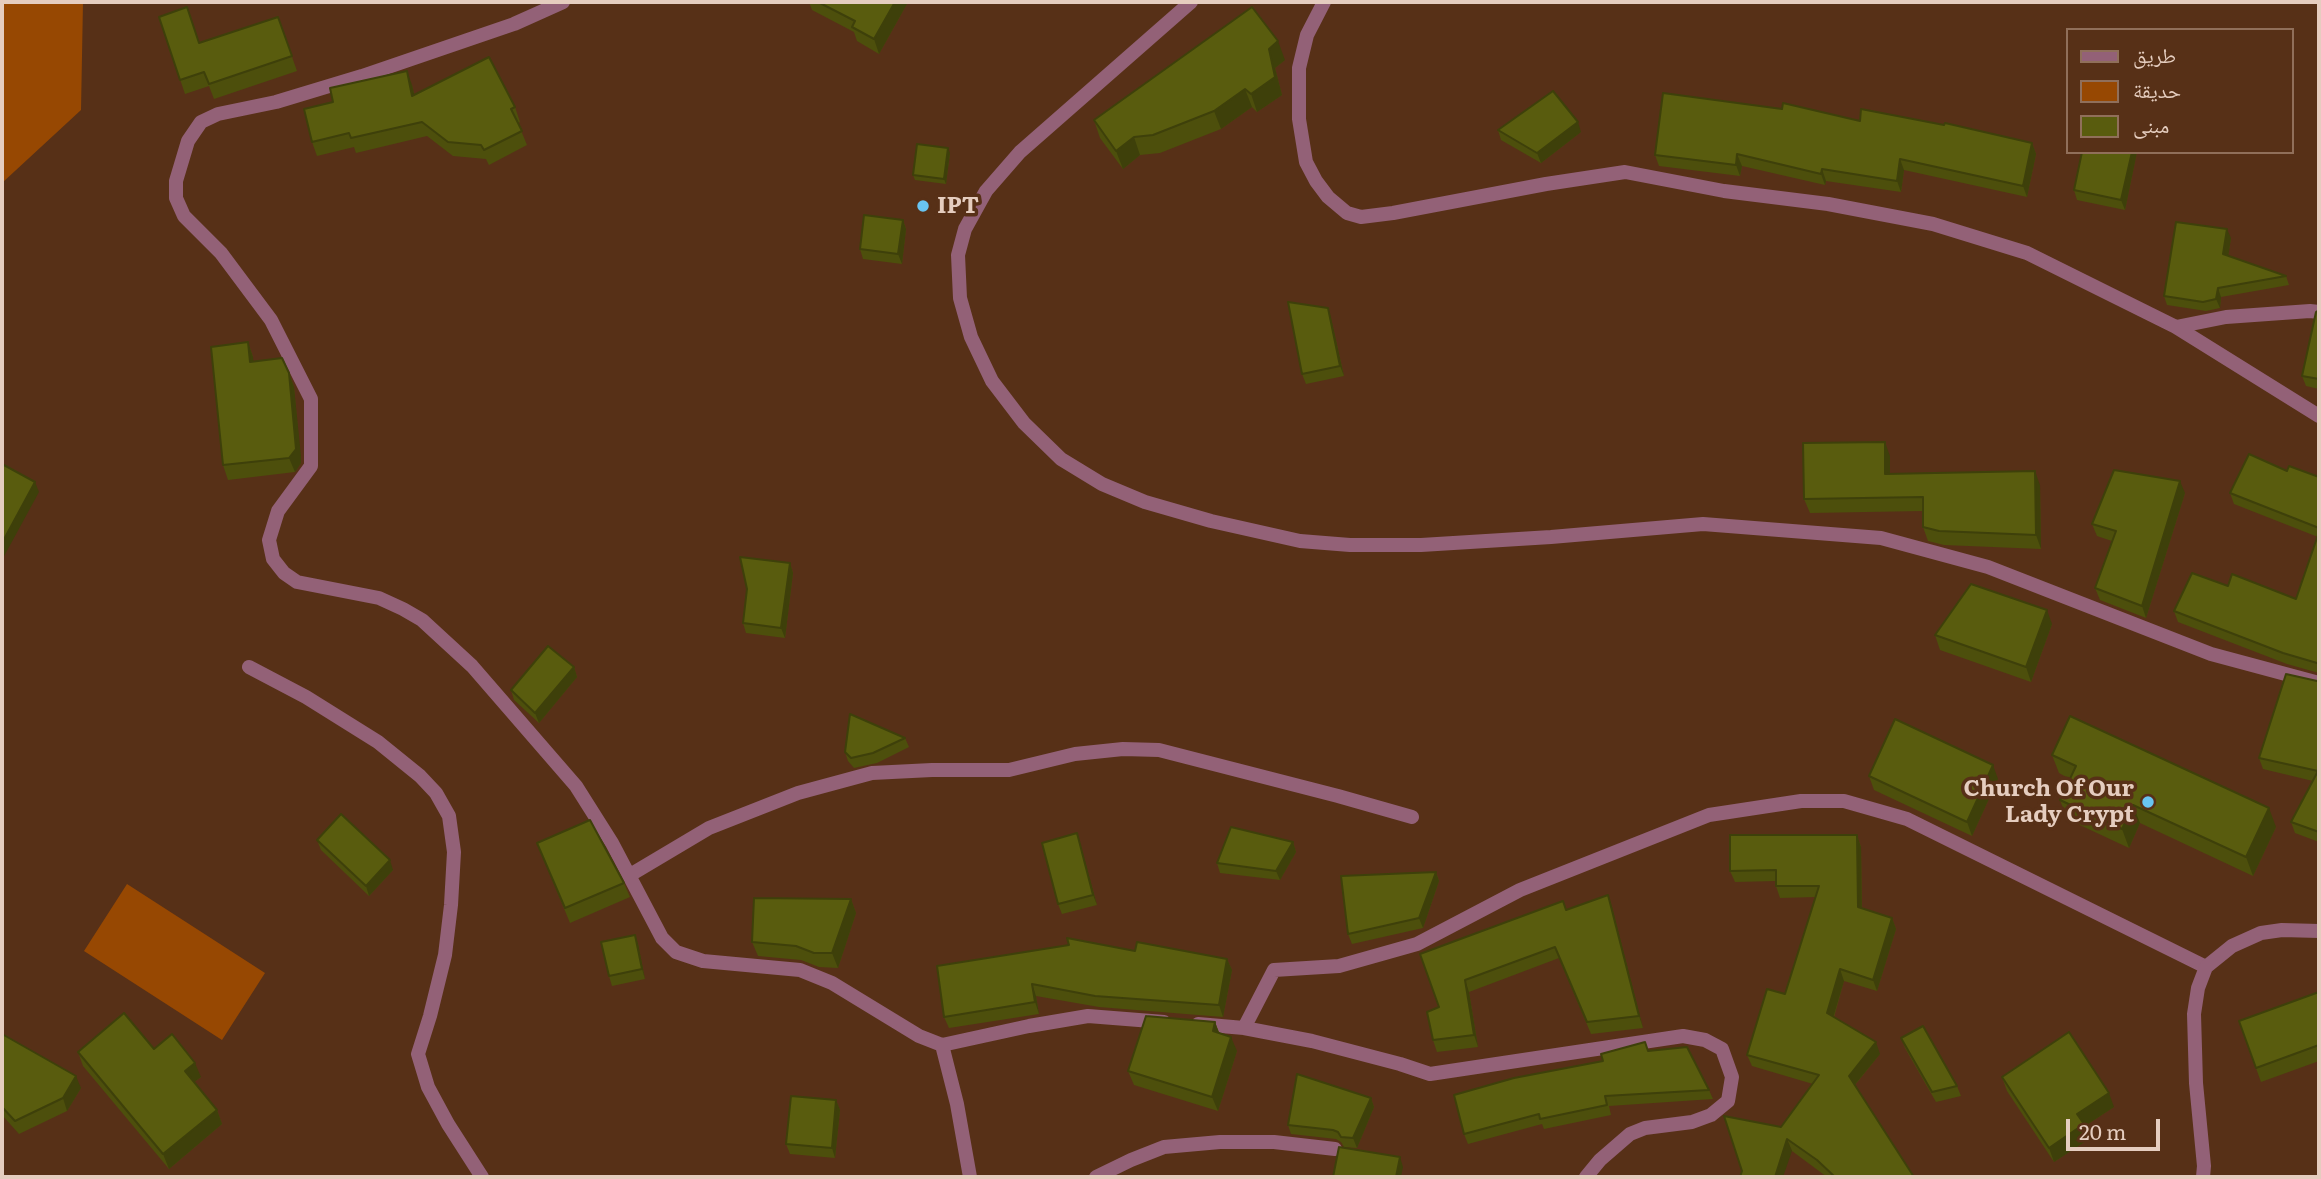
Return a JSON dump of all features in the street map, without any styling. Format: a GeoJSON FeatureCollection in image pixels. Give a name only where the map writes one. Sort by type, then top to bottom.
{"type":"FeatureCollection","features":[{"type":"Feature","properties":{"kind":"street"},"geometry":{"type":"LineString","coordinates":[[563,2],[514,24],[374,72],[276,102],[218,114],[201,122],[188,141],[176,181],[176,198],[184,216],[221,253],[271,320],[311,399],[311,466],[278,510],[269,540],[273,559],[284,573],[297,582],[379,598],[422,620],[472,666],[576,786],[630,875],[662,938],[676,952],[704,961],[800,970],[832,983],[919,1036],[942,1045],[1088,1016],[1244,1028],[1312,1041],[1430,1074],[1683,1037],[1705,1040],[1722,1049],[1732,1077],[1728,1101],[1711,1115],[1692,1122],[1645,1128],[1630,1134],[1586,1177]]}},
{"type":"Feature","properties":{"kind":"street"},"geometry":{"type":"LineString","coordinates":[[1191,2],[1020,152],[986,191],[965,229],[958,255],[960,298],[971,337],[992,381],[1024,423],[1061,459],[1102,484],[1145,502],[1211,521],[1300,541],[1350,545],[1421,545],[1703,524],[1881,538],[1988,568],[2211,654],[2319,683]]}},
{"type":"Feature","properties":{"kind":"street"},"geometry":{"type":"LineString","coordinates":[[1324,2],[1307,35],[1299,68],[1299,119],[1306,162],[1311,172],[1328,197],[1347,213],[1361,217],[1393,213],[1625,172],[1724,191],[1828,204],[1933,224],[2026,253],[2176,327],[2319,416]]}},
{"type":"Feature","properties":{"kind":"street"},"geometry":{"type":"LineString","coordinates":[[2176,327],[2225,317],[2319,312]]}},
{"type":"Feature","properties":{"kind":"street"},"geometry":{"type":"LineString","coordinates":[[249,667],[306,697],[379,742],[421,776],[436,793],[449,816],[454,852],[445,955],[418,1054],[428,1087],[482,1177]]}},
{"type":"Feature","properties":{"kind":"street"},"geometry":{"type":"LineString","coordinates":[[630,875],[709,828],[798,793],[872,774],[932,770],[1009,770],[1075,754],[1124,748],[1159,750],[1412,817]]}},
{"type":"Feature","properties":{"kind":"street"},"geometry":{"type":"LineString","coordinates":[[1244,1028],[1274,970],[1339,966],[1418,944],[1520,890],[1709,815],[1801,801],[1844,801],[1906,819],[2206,967]]}},
{"type":"Feature","properties":{"kind":"street"},"geometry":{"type":"LineString","coordinates":[[2203,1177],[2194,1014],[2198,988],[2206,967],[2232,946],[2261,933],[2282,930],[2319,931]]}},
{"type":"Feature","properties":{"kind":"street"},"geometry":{"type":"LineString","coordinates":[[942,1045],[957,1104],[970,1177]]}},
{"type":"Feature","properties":{"kind":"street"},"geometry":{"type":"LineString","coordinates":[[1096,1177],[1164,1147],[1220,1142],[1261,1142],[1335,1149]]}},
{"type":"Feature","properties":{"kind":"green space"},"geometry":{"type":"Polygon","coordinates":[[[2,2],[83,2],[81,110],[2,183],[2,2]]]}},
{"type":"Feature","properties":{"kind":"green space"},"geometry":{"type":"Polygon","coordinates":[[[127,884],[265,973],[222,1040],[84,951],[127,884]]]}},
{"type":"Feature","properties":{"kind":"building"},"geometry":{"type":"Polygon","coordinates":[[[818,2],[895,2],[874,39],[852,27],[855,21],[818,2]]]}},
{"type":"Feature","properties":{"kind":"building"},"geometry":{"type":"Polygon","coordinates":[[[187,7],[199,43],[278,17],[292,56],[209,84],[204,72],[180,80],[159,17],[187,7]]]}},
{"type":"Feature","properties":{"kind":"building"},"geometry":{"type":"Polygon","coordinates":[[[1252,7],[1278,41],[1269,49],[1275,77],[1251,94],[1245,89],[1214,111],[1153,135],[1134,137],[1116,151],[1094,120],[1252,7]]]}},
{"type":"Feature","properties":{"kind":"building"},"geometry":{"type":"Polygon","coordinates":[[[489,57],[515,107],[511,109],[522,131],[484,150],[481,145],[448,142],[422,122],[351,138],[349,133],[312,142],[304,109],[333,102],[330,88],[407,71],[412,96],[489,57]]]}},
{"type":"Feature","properties":{"kind":"building"},"geometry":{"type":"Polygon","coordinates":[[[1553,91],[1578,122],[1537,153],[1498,130],[1553,91]]]}},
{"type":"Feature","properties":{"kind":"building"},"geometry":{"type":"Polygon","coordinates":[[[1663,93],[1782,109],[1783,103],[1860,121],[1861,109],[1944,125],[1945,123],[2032,143],[2023,186],[1900,159],[1897,181],[1822,169],[1821,174],[1737,154],[1736,165],[1655,155],[1663,93]]]}},
{"type":"Feature","properties":{"kind":"building"},"geometry":{"type":"Polygon","coordinates":[[[917,144],[948,148],[944,179],[913,175],[917,144]]]}},
{"type":"Feature","properties":{"kind":"building"},"geometry":{"type":"Polygon","coordinates":[[[2082,154],[2132,154],[2121,200],[2074,190],[2082,154]]]}},
{"type":"Feature","properties":{"kind":"building"},"geometry":{"type":"Polygon","coordinates":[[[864,215],[903,220],[898,254],[860,249],[864,215]]]}},
{"type":"Feature","properties":{"kind":"building"},"geometry":{"type":"Polygon","coordinates":[[[2176,222],[2227,229],[2223,254],[2286,276],[2218,288],[2216,299],[2203,302],[2164,296],[2176,222]]]}},
{"type":"Feature","properties":{"kind":"building"},"geometry":{"type":"Polygon","coordinates":[[[1288,302],[1328,308],[1340,366],[1302,374],[1288,302]]]}},
{"type":"Feature","properties":{"kind":"building"},"geometry":{"type":"Polygon","coordinates":[[[2319,310],[2319,379],[2302,376],[2316,312],[2319,310]]]}},
{"type":"Feature","properties":{"kind":"building"},"geometry":{"type":"Polygon","coordinates":[[[248,342],[250,362],[282,358],[289,373],[296,449],[289,458],[223,465],[211,347],[248,342]]]}},
{"type":"Feature","properties":{"kind":"building"},"geometry":{"type":"Polygon","coordinates":[[[1885,442],[1885,474],[2035,471],[2036,535],[1939,531],[1923,527],[1923,497],[1804,499],[1803,443],[1885,442]]]}},
{"type":"Feature","properties":{"kind":"building"},"geometry":{"type":"Polygon","coordinates":[[[2249,454],[2287,471],[2289,466],[2319,477],[2319,528],[2230,493],[2249,454]]]}},
{"type":"Feature","properties":{"kind":"building"},"geometry":{"type":"Polygon","coordinates":[[[2,464],[35,482],[2,543],[2,464]]]}},
{"type":"Feature","properties":{"kind":"building"},"geometry":{"type":"Polygon","coordinates":[[[2114,470],[2180,481],[2142,606],[2095,588],[2116,531],[2092,524],[2114,470]]]}},
{"type":"Feature","properties":{"kind":"building"},"geometry":{"type":"Polygon","coordinates":[[[2319,532],[2319,664],[2174,611],[2192,573],[2228,586],[2232,574],[2296,599],[2319,532]]]}},
{"type":"Feature","properties":{"kind":"building"},"geometry":{"type":"Polygon","coordinates":[[[740,557],[790,563],[781,628],[743,623],[747,589],[740,557]]]}},
{"type":"Feature","properties":{"kind":"building"},"geometry":{"type":"Polygon","coordinates":[[[1971,584],[2047,610],[2026,667],[1935,635],[1971,584]]]}},
{"type":"Feature","properties":{"kind":"building"},"geometry":{"type":"Polygon","coordinates":[[[548,646],[574,667],[535,713],[511,690],[548,646]]]}},
{"type":"Feature","properties":{"kind":"building"},"geometry":{"type":"Polygon","coordinates":[[[2286,674],[2319,680],[2319,832],[2291,822],[2318,771],[2259,758],[2286,674]]]}},
{"type":"Feature","properties":{"kind":"building"},"geometry":{"type":"Polygon","coordinates":[[[850,714],[905,738],[873,753],[851,758],[845,752],[850,714]]]}},
{"type":"Feature","properties":{"kind":"building","name":"Church Of Our Lady Crypt"},"geometry":{"type":"Polygon","coordinates":[[[2070,716],[2269,808],[2246,857],[2133,805],[2122,829],[2060,800],[2076,766],[2052,755],[2070,716]]]}},
{"type":"Feature","properties":{"kind":"building"},"geometry":{"type":"Polygon","coordinates":[[[1895,719],[1993,765],[1967,822],[1869,776],[1895,719]]]}},
{"type":"Feature","properties":{"kind":"building"},"geometry":{"type":"Polygon","coordinates":[[[341,814],[390,860],[366,886],[317,840],[341,814]]]}},
{"type":"Feature","properties":{"kind":"building"},"geometry":{"type":"Polygon","coordinates":[[[590,820],[624,883],[565,908],[537,843],[590,820]]]}},
{"type":"Feature","properties":{"kind":"building"},"geometry":{"type":"Polygon","coordinates":[[[1231,827],[1293,842],[1276,871],[1217,863],[1231,827]]]}},
{"type":"Feature","properties":{"kind":"building"},"geometry":{"type":"Polygon","coordinates":[[[1077,833],[1093,895],[1058,904],[1042,843],[1077,833]]]}},
{"type":"Feature","properties":{"kind":"building"},"geometry":{"type":"Polygon","coordinates":[[[1730,835],[1857,835],[1858,907],[1892,918],[1873,980],[1840,969],[1827,1013],[1876,1042],[1849,1076],[1914,1177],[1835,1177],[1817,1160],[1787,1139],[1775,1177],[1740,1177],[1742,1171],[1724,1116],[1781,1127],[1819,1075],[1747,1055],[1767,989],[1785,994],[1819,886],[1776,886],[1776,870],[1730,871],[1730,835]]]}},
{"type":"Feature","properties":{"kind":"building"},"geometry":{"type":"Polygon","coordinates":[[[1436,872],[1419,918],[1348,934],[1341,876],[1436,872]]]}},
{"type":"Feature","properties":{"kind":"building"},"geometry":{"type":"Polygon","coordinates":[[[1608,895],[1639,1016],[1587,1022],[1555,947],[1465,980],[1474,1035],[1433,1040],[1427,1012],[1439,1007],[1420,954],[1563,901],[1566,910],[1608,895]]]}},
{"type":"Feature","properties":{"kind":"building"},"geometry":{"type":"Polygon","coordinates":[[[754,898],[851,899],[832,953],[814,953],[796,946],[752,942],[754,898]]]}},
{"type":"Feature","properties":{"kind":"building"},"geometry":{"type":"Polygon","coordinates":[[[635,935],[642,969],[609,976],[601,942],[635,935]]]}},
{"type":"Feature","properties":{"kind":"building"},"geometry":{"type":"Polygon","coordinates":[[[1067,938],[1135,951],[1137,942],[1227,959],[1219,1005],[1095,996],[1032,984],[1035,1002],[944,1017],[937,966],[1069,945],[1067,938]]]}},
{"type":"Feature","properties":{"kind":"building"},"geometry":{"type":"Polygon","coordinates":[[[2319,992],[2319,1045],[2256,1068],[2239,1021],[2319,992]]]}},
{"type":"Feature","properties":{"kind":"building"},"geometry":{"type":"Polygon","coordinates":[[[124,1013],[154,1049],[172,1034],[195,1063],[185,1071],[217,1110],[163,1154],[78,1052],[124,1013]]]}},
{"type":"Feature","properties":{"kind":"building"},"geometry":{"type":"Polygon","coordinates":[[[1146,1016],[1215,1022],[1213,1031],[1231,1037],[1212,1097],[1128,1071],[1146,1016]]]}},
{"type":"Feature","properties":{"kind":"building"},"geometry":{"type":"Polygon","coordinates":[[[1923,1026],[1957,1086],[1932,1092],[1901,1038],[1923,1026]]]}},
{"type":"Feature","properties":{"kind":"building"},"geometry":{"type":"Polygon","coordinates":[[[2069,1032],[2109,1093],[2077,1114],[2084,1124],[2049,1148],[2002,1077],[2069,1032]]]}},
{"type":"Feature","properties":{"kind":"building"},"geometry":{"type":"Polygon","coordinates":[[[2,1034],[76,1076],[63,1098],[15,1121],[2,1107],[2,1034]]]}},
{"type":"Feature","properties":{"kind":"building"},"geometry":{"type":"Polygon","coordinates":[[[1645,1042],[1648,1051],[1687,1047],[1709,1090],[1605,1096],[1607,1105],[1540,1119],[1539,1114],[1464,1134],[1454,1095],[1514,1078],[1603,1061],[1601,1054],[1645,1042]]]}},
{"type":"Feature","properties":{"kind":"building"},"geometry":{"type":"Polygon","coordinates":[[[1297,1074],[1371,1098],[1353,1138],[1341,1137],[1333,1130],[1288,1125],[1297,1074]]]}},
{"type":"Feature","properties":{"kind":"building"},"geometry":{"type":"Polygon","coordinates":[[[791,1096],[836,1100],[832,1148],[786,1144],[791,1096]]]}},
{"type":"Feature","properties":{"kind":"building"},"geometry":{"type":"Polygon","coordinates":[[[1339,1147],[1400,1157],[1396,1177],[1333,1177],[1339,1147]]]}},
{"type":"Feature","properties":{"kind":"place","name":"IPT"},"geometry":{"type":"Point","coordinates":[923,206]}},
{"type":"Feature","properties":{"kind":"place","name":"Church Of Our Lady Crypt"},"geometry":{"type":"Point","coordinates":[2148,802]}}]}
